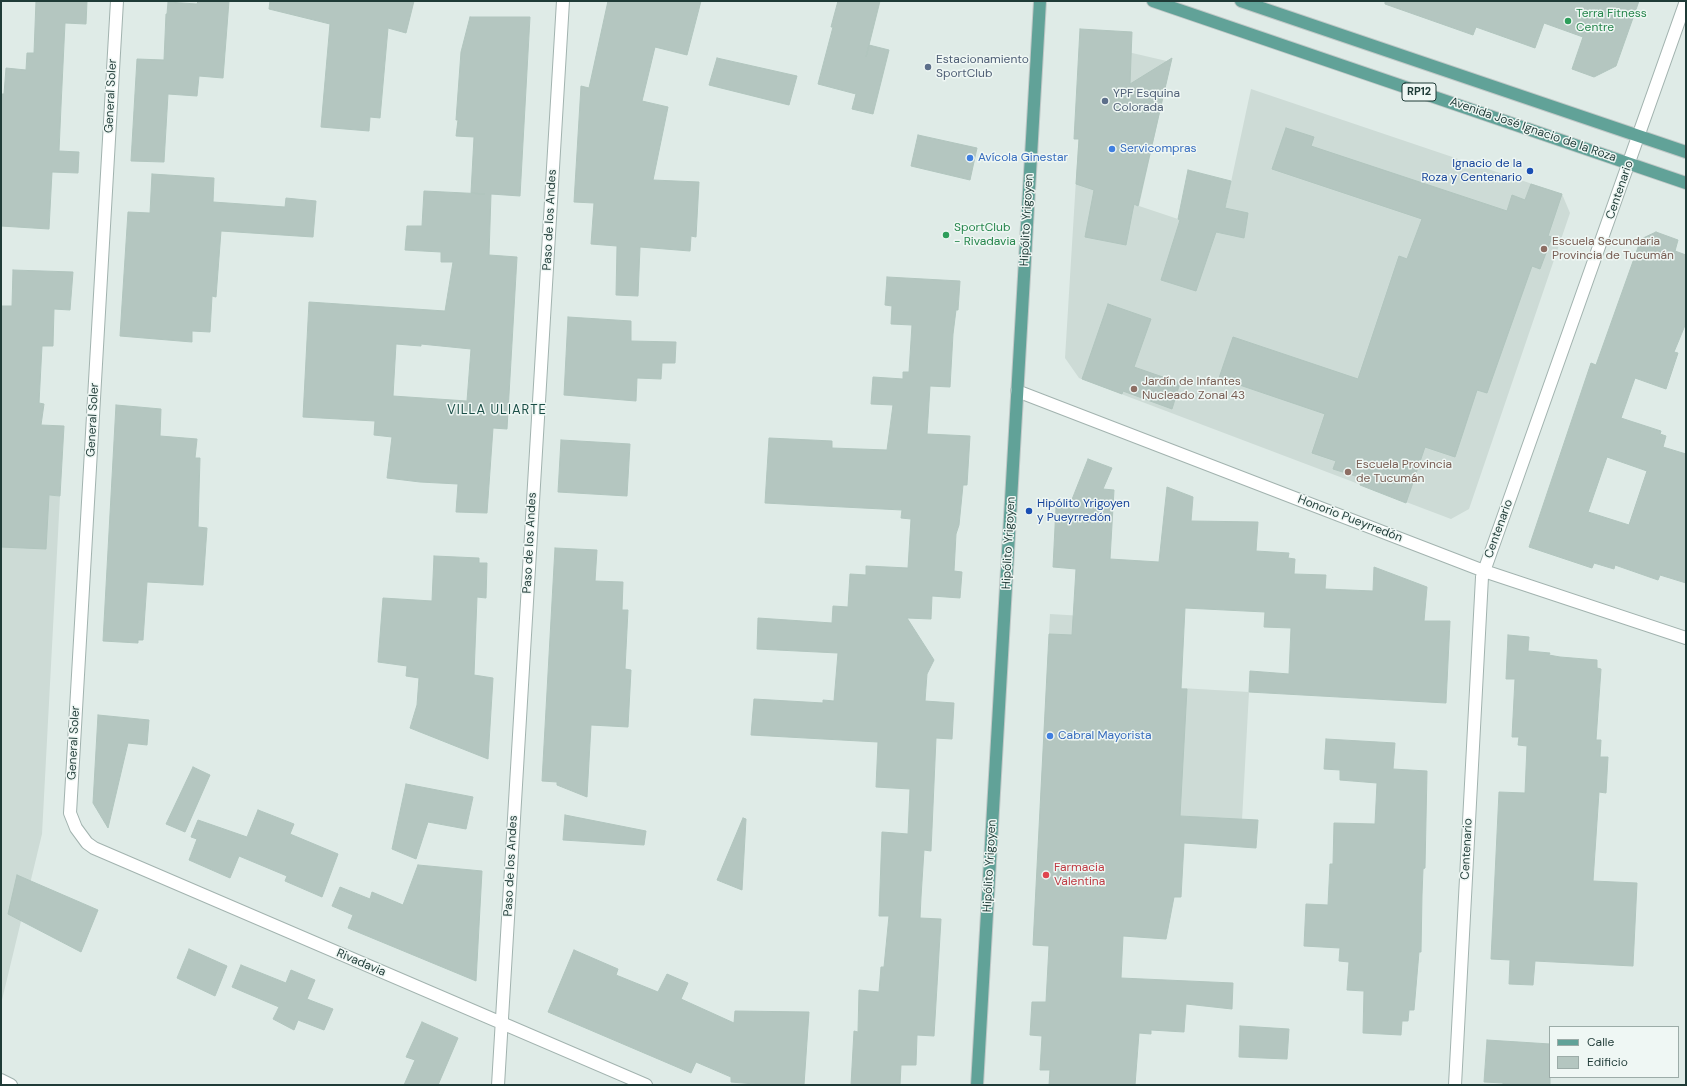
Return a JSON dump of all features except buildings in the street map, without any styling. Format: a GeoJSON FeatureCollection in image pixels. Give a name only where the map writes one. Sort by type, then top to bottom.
{"type":"FeatureCollection","features":[{"type":"Feature","properties":{"kind":"main road","name":"Hipólito Yrigoyen"},"geometry":{"type":"LineString","coordinates":[[977,1085],[1040,1]]}},
{"type":"Feature","properties":{"kind":"main road","name":"Avenida José Ignacio de la Roza"},"geometry":{"type":"LineString","coordinates":[[1153,1],[1686,182]]}},
{"type":"Feature","properties":{"kind":"main road","name":"RP12"},"geometry":{"type":"LineString","coordinates":[[1241,1],[1686,152]]}},
{"type":"Feature","properties":{"kind":"street","name":"General Soler"},"geometry":{"type":"LineString","coordinates":[[81,836],[70,813],[117,1]]}},
{"type":"Feature","properties":{"kind":"street","name":"Paso de los Andes"},"geometry":{"type":"LineString","coordinates":[[498,1085],[564,1]]}},
{"type":"Feature","properties":{"kind":"street","name":"Centenario"},"geometry":{"type":"LineString","coordinates":[[1455,1085],[1481,585],[1484,571],[1686,1]]}},
{"type":"Feature","properties":{"kind":"street","name":"Honorio Pueyrredón"},"geometry":{"type":"LineString","coordinates":[[1017,391],[1484,571],[1686,638]]}},
{"type":"Feature","properties":{"kind":"street","name":"Rivadavia"},"geometry":{"type":"LineString","coordinates":[[81,836],[94,848],[646,1085]]}},
{"type":"Feature","properties":{"kind":"street"},"geometry":{"type":"LineString","coordinates":[[1,1080],[11,1085]]}},
{"type":"Feature","properties":{"kind":"shaded area"},"geometry":{"type":"Polygon","coordinates":[[[1102,46],[1171,62],[1139,206],[1220,233],[1251,89],[1562,194],[1570,213],[1469,509],[1451,519],[1079,378],[1065,358],[1079,131],[1102,46]]]}},
{"type":"Feature","properties":{"kind":"shaded area"},"geometry":{"type":"Polygon","coordinates":[[[1,493],[60,496],[42,834],[1,1004],[1,493]]]}},
{"type":"Feature","properties":{"kind":"shaded area"},"geometry":{"type":"Polygon","coordinates":[[[1050,614],[1184,622],[1181,688],[1249,692],[1242,820],[1040,807],[1050,614]]]}},
{"type":"Feature","properties":{"kind":"place","name":"Terra Fitness Centre"},"geometry":{"type":"Point","coordinates":[1568,21]}},
{"type":"Feature","properties":{"kind":"place","name":"Estacionamiento SportClub"},"geometry":{"type":"Point","coordinates":[928,67]}},
{"type":"Feature","properties":{"kind":"place","name":"YPF Esquina Colorada"},"geometry":{"type":"Point","coordinates":[1105,101]}},
{"type":"Feature","properties":{"kind":"place","name":"Servicompras"},"geometry":{"type":"Point","coordinates":[1112,149]}},
{"type":"Feature","properties":{"kind":"place","name":"Avícola Ginestar"},"geometry":{"type":"Point","coordinates":[970,158]}},
{"type":"Feature","properties":{"kind":"place","name":"Ignacio de la Roza y Centenario"},"geometry":{"type":"Point","coordinates":[1530,171]}},
{"type":"Feature","properties":{"kind":"place","name":"SportClub - Rivadavia"},"geometry":{"type":"Point","coordinates":[946,235]}},
{"type":"Feature","properties":{"kind":"place","name":"Escuela Secundaria Provincia de Tucumán"},"geometry":{"type":"Point","coordinates":[1544,249]}},
{"type":"Feature","properties":{"kind":"place","name":"Jardín de Infantes Nucleado Zonal 43"},"geometry":{"type":"Point","coordinates":[1134,389]}},
{"type":"Feature","properties":{"kind":"place","name":"Escuela Provincia de Tucumán"},"geometry":{"type":"Point","coordinates":[1348,472]}},
{"type":"Feature","properties":{"kind":"place","name":"Hipólito Yrigoyen y Pueyrredón"},"geometry":{"type":"Point","coordinates":[1029,511]}},
{"type":"Feature","properties":{"kind":"place","name":"Cabral Mayorista"},"geometry":{"type":"Point","coordinates":[1050,736]}},
{"type":"Feature","properties":{"kind":"place","name":"Farmacia Valentina"},"geometry":{"type":"Point","coordinates":[1046,875]}},
{"type":"Feature","properties":{"kind":"district","name":"VILLA ULIARTE"},"geometry":{"type":"Point","coordinates":[497,411]}}]}
